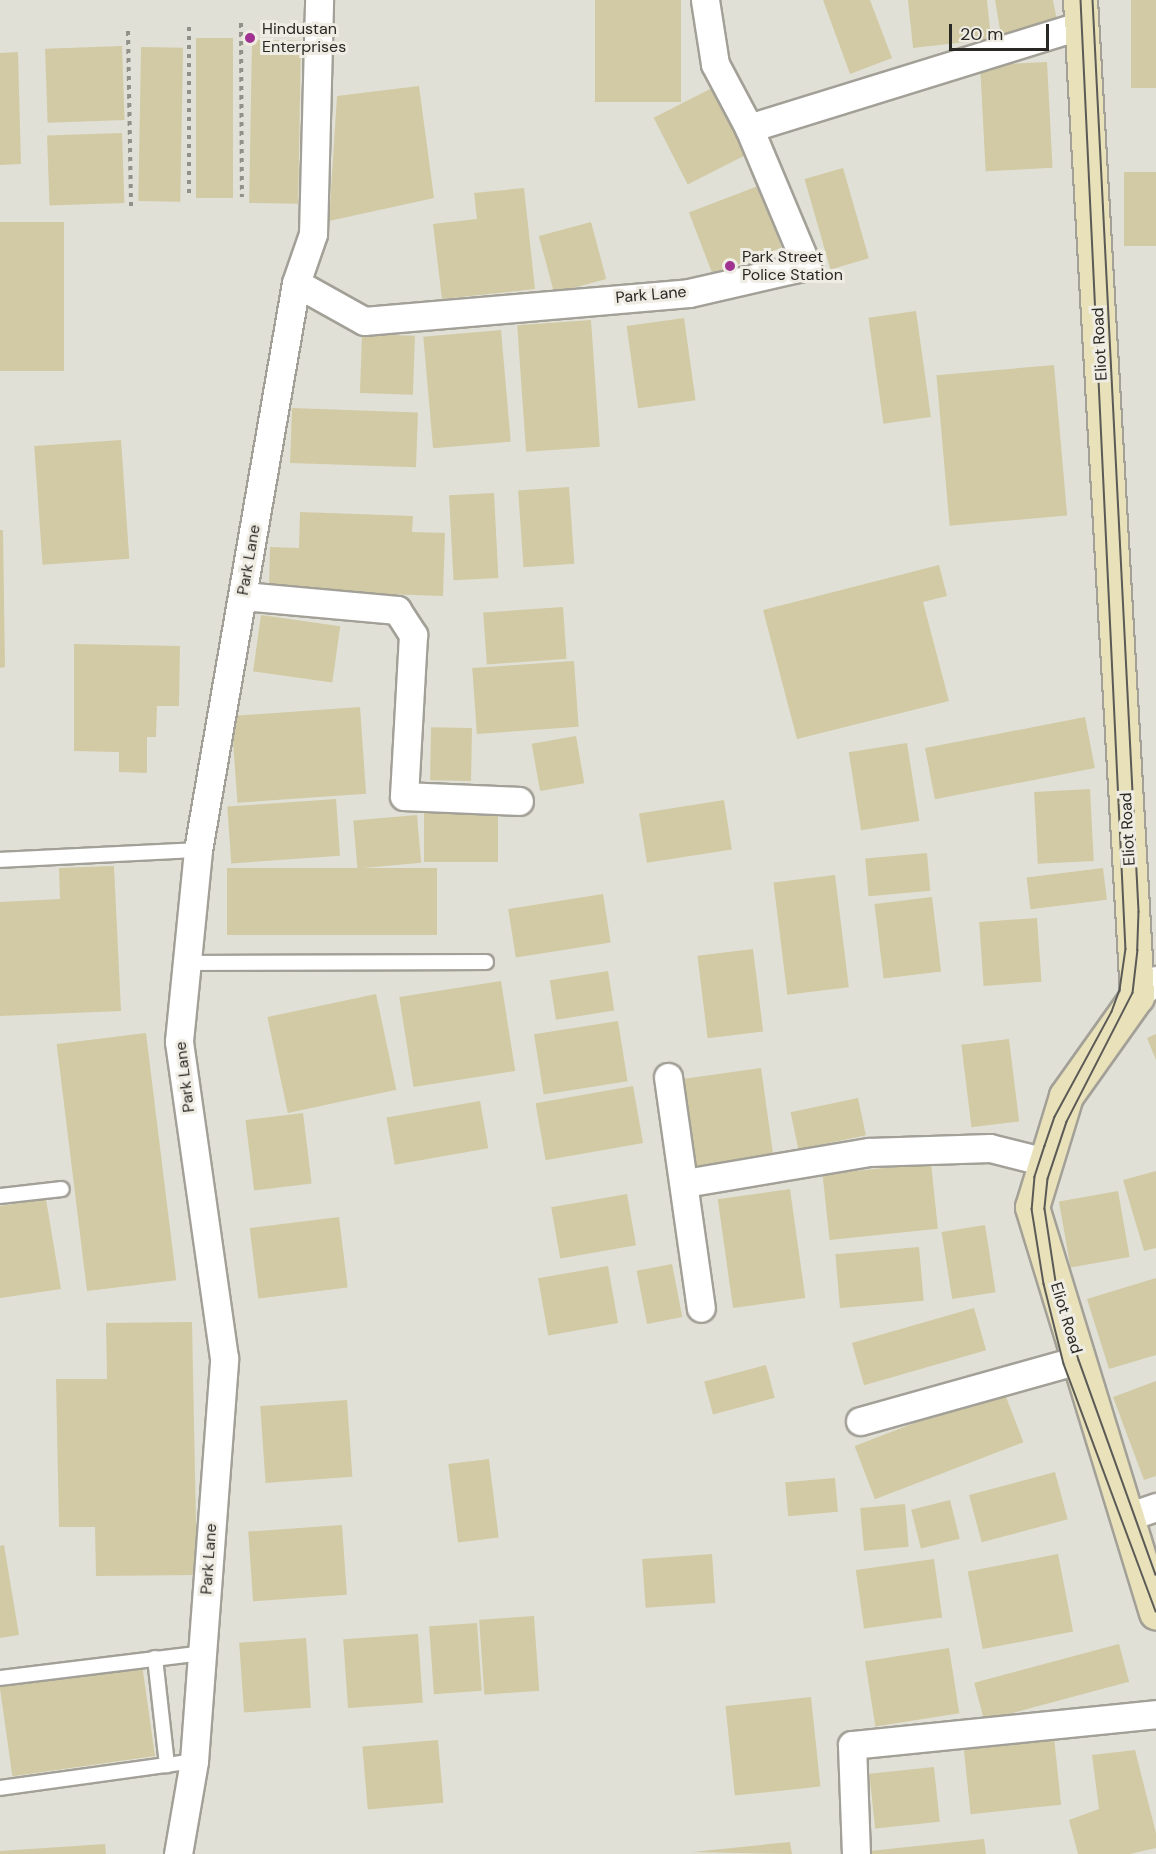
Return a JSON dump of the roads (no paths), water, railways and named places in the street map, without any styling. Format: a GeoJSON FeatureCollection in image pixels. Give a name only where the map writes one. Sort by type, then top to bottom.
{"type":"FeatureCollection","features":[{"type":"Feature","properties":{"kind":"street"},"geometry":{"type":"LineString","coordinates":[[296,283],[313,234],[319,0]]}},
{"type":"Feature","properties":{"kind":"street"},"geometry":{"type":"LineString","coordinates":[[705,0],[715,64],[749,128],[1081,12]]}},
{"type":"Feature","properties":{"kind":"street","name":"Eliot Road"},"geometry":{"type":"LineString","coordinates":[[1081,12],[1147,988],[1066,1096],[1032,1207],[1078,1360],[1141,1512],[1156,1612]]}},
{"type":"Feature","properties":{"kind":"street","name":"Park Lane"},"geometry":{"type":"LineString","coordinates":[[178,1854],[194,1761],[224,1358],[179,1041],[189,963],[198,850],[296,283],[364,321],[689,293],[807,266],[749,128]]}},
{"type":"Feature","properties":{"kind":"street"},"geometry":{"type":"LineString","coordinates":[[243,596],[398,610],[413,634],[404,796],[519,801]]}},
{"type":"Feature","properties":{"kind":"street"},"geometry":{"type":"LineString","coordinates":[[668,1077],[685,1183],[701,1308]]}},
{"type":"Feature","properties":{"kind":"street"},"geometry":{"type":"LineString","coordinates":[[685,1183],[869,1152],[990,1148],[1046,1162]]}},
{"type":"Feature","properties":{"kind":"street"},"geometry":{"type":"LineString","coordinates":[[860,1421],[1078,1360]]}},
{"type":"Feature","properties":{"kind":"street"},"geometry":{"type":"LineString","coordinates":[[856,1854],[852,1745],[1156,1714]]}},
{"type":"Feature","properties":{"kind":"lane"},"geometry":{"type":"LineString","coordinates":[[0,860],[198,850]]}},
{"type":"Feature","properties":{"kind":"lane"},"geometry":{"type":"LineString","coordinates":[[189,963],[486,962]]}},
{"type":"Feature","properties":{"kind":"lane"},"geometry":{"type":"LineString","coordinates":[[0,1196],[62,1189]]}},
{"type":"Feature","properties":{"kind":"lane"},"geometry":{"type":"LineString","coordinates":[[0,1678],[203,1653]]}},
{"type":"Feature","properties":{"kind":"lane"},"geometry":{"type":"LineString","coordinates":[[155,1658],[167,1765]]}},
{"type":"Feature","properties":{"kind":"lane"},"geometry":{"type":"LineString","coordinates":[[0,1788],[194,1761]]}},
{"type":"Feature","properties":{"kind":"tram line"},"geometry":{"type":"LineString","coordinates":[[1081,0],[1126,949],[1120,990],[1112,1012],[1055,1117],[1035,1177],[1032,1209],[1044,1284],[1064,1364],[1156,1611]]}},
{"type":"Feature","properties":{"kind":"tram line"},"geometry":{"type":"LineString","coordinates":[[1093,0],[1139,912],[1138,950],[1133,993],[1067,1122],[1048,1179],[1045,1209],[1056,1282],[1079,1360],[1156,1575]]}},
{"type":"Feature","properties":{"kind":"place","name":"Hindustan Enterprises"},"geometry":{"type":"Point","coordinates":[250,38]}},
{"type":"Feature","properties":{"kind":"place","name":"Park Street Police Station"},"geometry":{"type":"Point","coordinates":[730,266]}}]}
